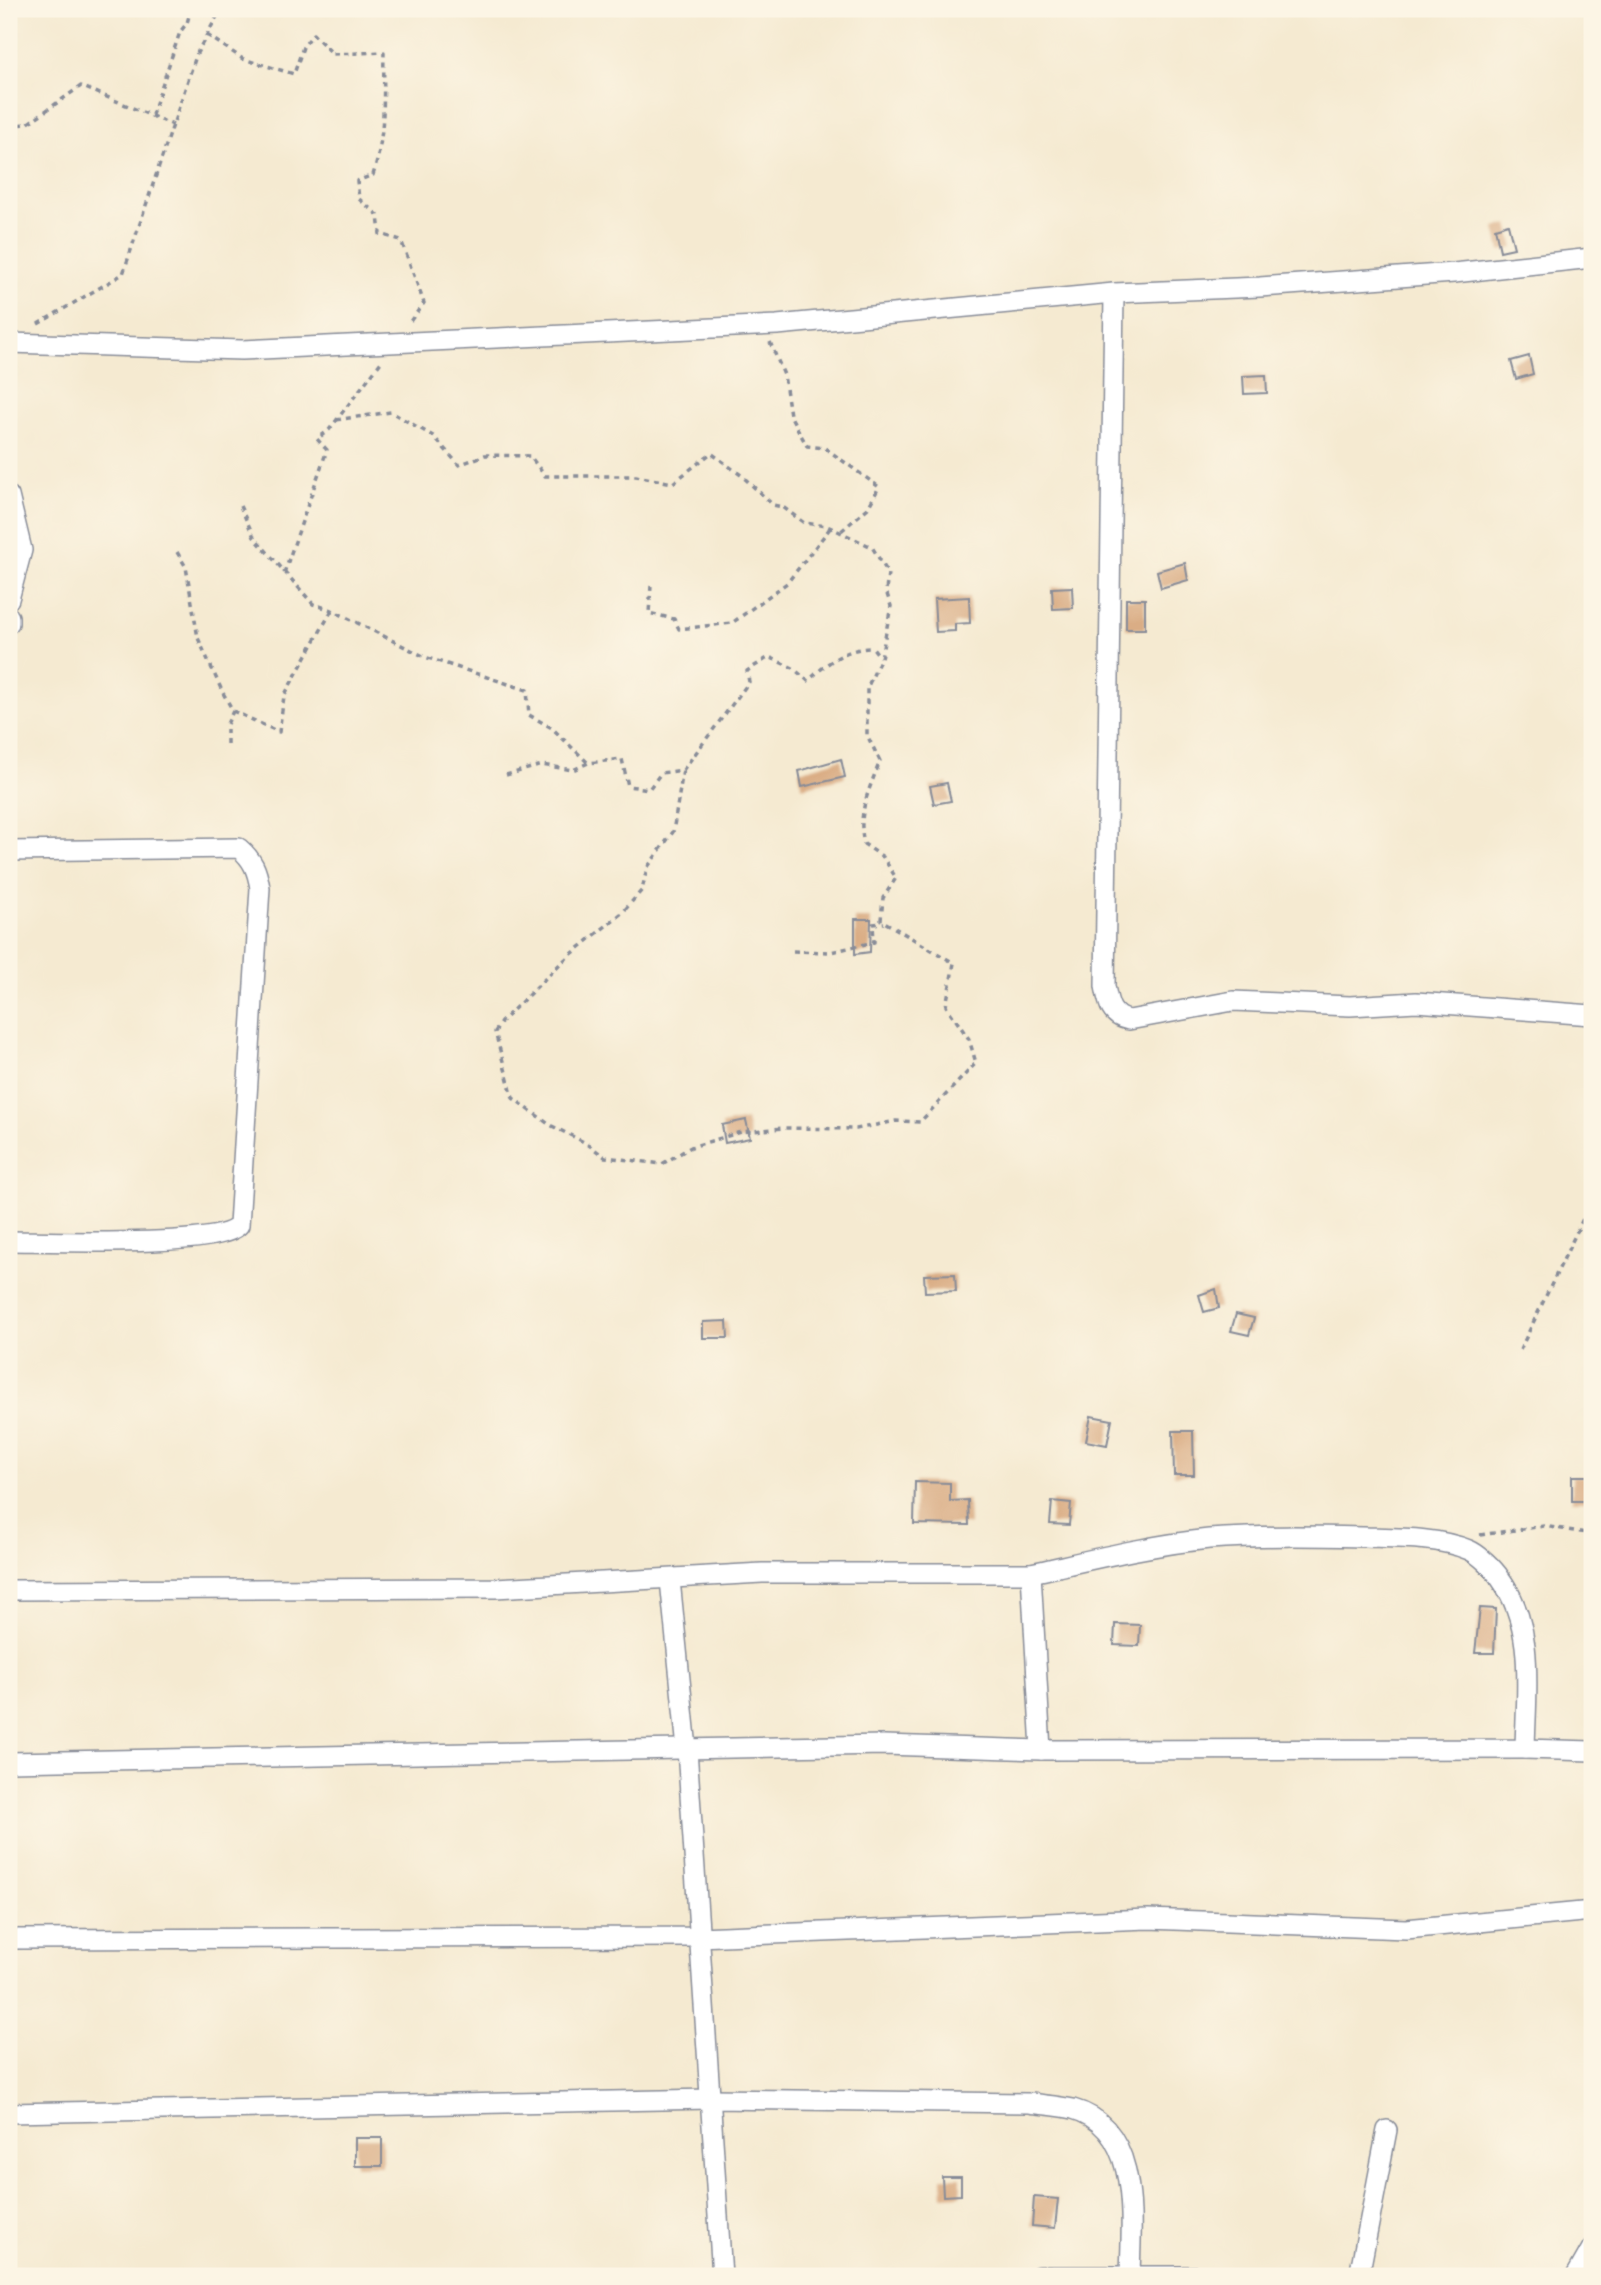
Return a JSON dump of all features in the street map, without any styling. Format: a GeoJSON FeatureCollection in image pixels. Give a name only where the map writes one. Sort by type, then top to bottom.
{"type":"FeatureCollection","features":[{"type":"Feature","properties":{"kind":"street"},"geometry":{"type":"LineString","coordinates":[[9,343],[242,349],[777,325],[1114,293],[1260,287],[1454,273],[1592,258]]}},
{"type":"Feature","properties":{"kind":"street"},"geometry":{"type":"LineString","coordinates":[[1114,293],[1105,986],[1110,1009],[1115,1015],[1129,1020],[1233,1001],[1350,1006],[1416,1002],[1592,1015]]}},
{"type":"Feature","properties":{"kind":"street"},"geometry":{"type":"LineString","coordinates":[[9,496],[22,551],[9,599]]}},
{"type":"Feature","properties":{"kind":"street"},"geometry":{"type":"LineString","coordinates":[[9,617],[9,623]]}},
{"type":"Feature","properties":{"kind":"street"},"geometry":{"type":"LineString","coordinates":[[9,851],[239,848],[251,858],[257,870],[260,888],[239,1225],[236,1230],[219,1236],[137,1242],[9,1241]]}},
{"type":"Feature","properties":{"kind":"street"},"geometry":{"type":"LineString","coordinates":[[9,1590],[495,1588],[762,1573],[1031,1573],[1155,1547],[1207,1540],[1289,1535],[1392,1538],[1444,1543],[1472,1551],[1500,1577],[1517,1608],[1527,1653],[1525,1749]]}},
{"type":"Feature","properties":{"kind":"street"},"geometry":{"type":"LineString","coordinates":[[1031,1573],[1041,1750]]}},
{"type":"Feature","properties":{"kind":"street"},"geometry":{"type":"LineString","coordinates":[[670,1580],[687,1749],[722,2276]]}},
{"type":"Feature","properties":{"kind":"street"},"geometry":{"type":"LineString","coordinates":[[9,1762],[884,1745],[1041,1750],[1592,1751]]}},
{"type":"Feature","properties":{"kind":"street"},"geometry":{"type":"LineString","coordinates":[[9,1939],[698,1937],[1148,1919],[1406,1929],[1592,1911]]}},
{"type":"Feature","properties":{"kind":"street"},"geometry":{"type":"LineString","coordinates":[[9,2113],[711,2099],[1030,2103],[1075,2110],[1100,2123],[1118,2146],[1129,2183],[1130,2275]]}},
{"type":"Feature","properties":{"kind":"street"},"geometry":{"type":"LineString","coordinates":[[1359,2276],[1387,2130]]}},
{"type":"Feature","properties":{"kind":"street"},"geometry":{"type":"LineString","coordinates":[[1576,2276],[1592,2248]]}},
{"type":"Feature","properties":{"kind":"street"},"geometry":{"type":"LineString","coordinates":[[1040,2276],[1212,2276]]}},
{"type":"Feature","properties":{"kind":"path"},"geometry":{"type":"LineString","coordinates":[[152,115],[180,32],[187,23],[191,9]]}},
{"type":"Feature","properties":{"kind":"path"},"geometry":{"type":"LineString","coordinates":[[32,328],[123,275],[197,53],[221,9]]}},
{"type":"Feature","properties":{"kind":"path"},"geometry":{"type":"LineString","coordinates":[[207,35],[243,59],[294,74],[303,47],[313,34],[333,54],[384,52],[383,130],[379,156],[373,174],[357,181],[359,199],[378,215],[380,234],[401,240],[424,303],[336,421],[317,439],[327,450],[284,573]]}},
{"type":"Feature","properties":{"kind":"path"},"geometry":{"type":"LineString","coordinates":[[9,125],[27,124],[81,86],[173,125]]}},
{"type":"Feature","properties":{"kind":"path"},"geometry":{"type":"LineString","coordinates":[[777,325],[770,342],[784,375],[790,415],[807,446],[825,448],[879,487],[868,508],[840,532]]}},
{"type":"Feature","properties":{"kind":"path"},"geometry":{"type":"LineString","coordinates":[[336,421],[391,412],[433,436],[459,465],[485,455],[530,456],[545,476],[636,476],[673,483],[711,453],[741,475],[773,505],[783,507],[804,523],[831,527],[872,547],[888,573],[886,591],[891,606],[881,658],[867,688],[867,735],[880,761],[861,810],[860,827],[864,844],[883,857],[896,878],[883,898],[881,920],[954,963],[946,1006],[969,1039],[976,1063],[920,1122],[896,1121],[856,1129],[784,1128],[741,1132],[691,1147],[662,1164],[605,1157],[586,1143],[550,1125],[513,1098],[495,1032],[501,1022],[562,962],[623,912],[642,890],[647,868],[673,832],[683,769],[749,682],[747,671],[769,657],[793,668],[808,681],[832,658],[858,648],[873,648],[881,658]]}},
{"type":"Feature","properties":{"kind":"path"},"geometry":{"type":"LineString","coordinates":[[240,506],[254,537],[313,604],[332,610],[425,657],[527,690],[529,715],[552,728],[588,763]]}},
{"type":"Feature","properties":{"kind":"path"},"geometry":{"type":"LineString","coordinates":[[651,586],[649,613],[674,619],[679,629],[732,623],[787,583],[831,527]]}},
{"type":"Feature","properties":{"kind":"path"},"geometry":{"type":"LineString","coordinates":[[177,552],[186,567],[198,638],[233,711],[279,732],[284,696],[332,610]]}},
{"type":"Feature","properties":{"kind":"path"},"geometry":{"type":"LineString","coordinates":[[227,744],[227,724],[233,711]]}},
{"type":"Feature","properties":{"kind":"path"},"geometry":{"type":"LineString","coordinates":[[506,775],[542,765],[573,770],[588,763],[622,759],[628,786],[649,789],[661,773],[683,769]]}},
{"type":"Feature","properties":{"kind":"path"},"geometry":{"type":"LineString","coordinates":[[793,951],[831,952],[865,945],[874,942],[873,924],[886,923]]}},
{"type":"Feature","properties":{"kind":"path"},"geometry":{"type":"LineString","coordinates":[[1520,1350],[1592,1199]]}},
{"type":"Feature","properties":{"kind":"path"},"geometry":{"type":"LineString","coordinates":[[1476,1536],[1544,1526],[1592,1534]]}},
{"type":"Feature","properties":{"kind":"path"},"geometry":{"type":"LineString","coordinates":[[1588,2186],[1592,2179]]}},
{"type":"Feature","properties":{"kind":"building"},"geometry":{"type":"Polygon","coordinates":[[[1508,224],[1514,248],[1500,251],[1495,228],[1508,224]]]}},
{"type":"Feature","properties":{"kind":"building"},"geometry":{"type":"Polygon","coordinates":[[[1529,356],[1533,374],[1516,379],[1511,361],[1529,356]]]}},
{"type":"Feature","properties":{"kind":"building"},"geometry":{"type":"Polygon","coordinates":[[[1266,375],[1267,393],[1244,394],[1243,376],[1266,375]]]}},
{"type":"Feature","properties":{"kind":"building"},"geometry":{"type":"Polygon","coordinates":[[[1185,563],[1188,580],[1161,588],[1157,571],[1185,563]]]}},
{"type":"Feature","properties":{"kind":"building"},"geometry":{"type":"Polygon","coordinates":[[[1072,587],[1073,608],[1053,609],[1052,588],[1072,587]]]}},
{"type":"Feature","properties":{"kind":"building"},"geometry":{"type":"Polygon","coordinates":[[[969,597],[970,623],[955,624],[955,631],[936,632],[934,599],[969,597]]]}},
{"type":"Feature","properties":{"kind":"building"},"geometry":{"type":"Polygon","coordinates":[[[1126,599],[1145,599],[1145,629],[1126,629],[1126,599]]]}},
{"type":"Feature","properties":{"kind":"building"},"geometry":{"type":"Polygon","coordinates":[[[841,759],[845,777],[802,787],[799,771],[841,759]]]}},
{"type":"Feature","properties":{"kind":"building"},"geometry":{"type":"Polygon","coordinates":[[[947,783],[951,801],[934,804],[930,786],[947,783]]]}},
{"type":"Feature","properties":{"kind":"building"},"geometry":{"type":"Polygon","coordinates":[[[855,919],[871,919],[870,952],[855,954],[855,919]]]}},
{"type":"Feature","properties":{"kind":"building"},"geometry":{"type":"Polygon","coordinates":[[[746,1120],[750,1138],[725,1143],[722,1125],[746,1120]]]}},
{"type":"Feature","properties":{"kind":"building"},"geometry":{"type":"Polygon","coordinates":[[[955,1274],[956,1291],[925,1292],[924,1275],[955,1274]]]}},
{"type":"Feature","properties":{"kind":"building"},"geometry":{"type":"Polygon","coordinates":[[[1216,1289],[1219,1308],[1204,1312],[1199,1295],[1216,1289]]]}},
{"type":"Feature","properties":{"kind":"building"},"geometry":{"type":"Polygon","coordinates":[[[1236,1314],[1254,1318],[1249,1335],[1231,1331],[1236,1314]]]}},
{"type":"Feature","properties":{"kind":"building"},"geometry":{"type":"Polygon","coordinates":[[[727,1321],[728,1338],[703,1338],[703,1322],[727,1321]]]}},
{"type":"Feature","properties":{"kind":"building"},"geometry":{"type":"Polygon","coordinates":[[[1091,1416],[1112,1420],[1107,1445],[1086,1441],[1091,1416]]]}},
{"type":"Feature","properties":{"kind":"building"},"geometry":{"type":"Polygon","coordinates":[[[1173,1431],[1193,1431],[1194,1475],[1174,1475],[1173,1431]]]}},
{"type":"Feature","properties":{"kind":"building"},"geometry":{"type":"Polygon","coordinates":[[[1572,1476],[1591,1476],[1591,1501],[1572,1501],[1572,1476]]]}},
{"type":"Feature","properties":{"kind":"building"},"geometry":{"type":"Polygon","coordinates":[[[915,1482],[950,1483],[950,1501],[968,1500],[969,1525],[914,1524],[915,1482]]]}},
{"type":"Feature","properties":{"kind":"building"},"geometry":{"type":"Polygon","coordinates":[[[1052,1501],[1071,1503],[1069,1525],[1050,1524],[1052,1501]]]}},
{"type":"Feature","properties":{"kind":"building"},"geometry":{"type":"Polygon","coordinates":[[[1480,1608],[1496,1609],[1494,1653],[1475,1653],[1480,1608]]]}},
{"type":"Feature","properties":{"kind":"building"},"geometry":{"type":"Polygon","coordinates":[[[1115,1624],[1140,1625],[1139,1646],[1114,1645],[1115,1624]]]}},
{"type":"Feature","properties":{"kind":"building"},"geometry":{"type":"Polygon","coordinates":[[[355,2138],[382,2138],[382,2166],[355,2166],[355,2138]]]}},
{"type":"Feature","properties":{"kind":"building"},"geometry":{"type":"Polygon","coordinates":[[[942,2177],[961,2177],[961,2195],[943,2196],[942,2177]]]}},
{"type":"Feature","properties":{"kind":"building"},"geometry":{"type":"Polygon","coordinates":[[[1034,2197],[1058,2199],[1055,2228],[1032,2226],[1034,2197]]]}}]}
